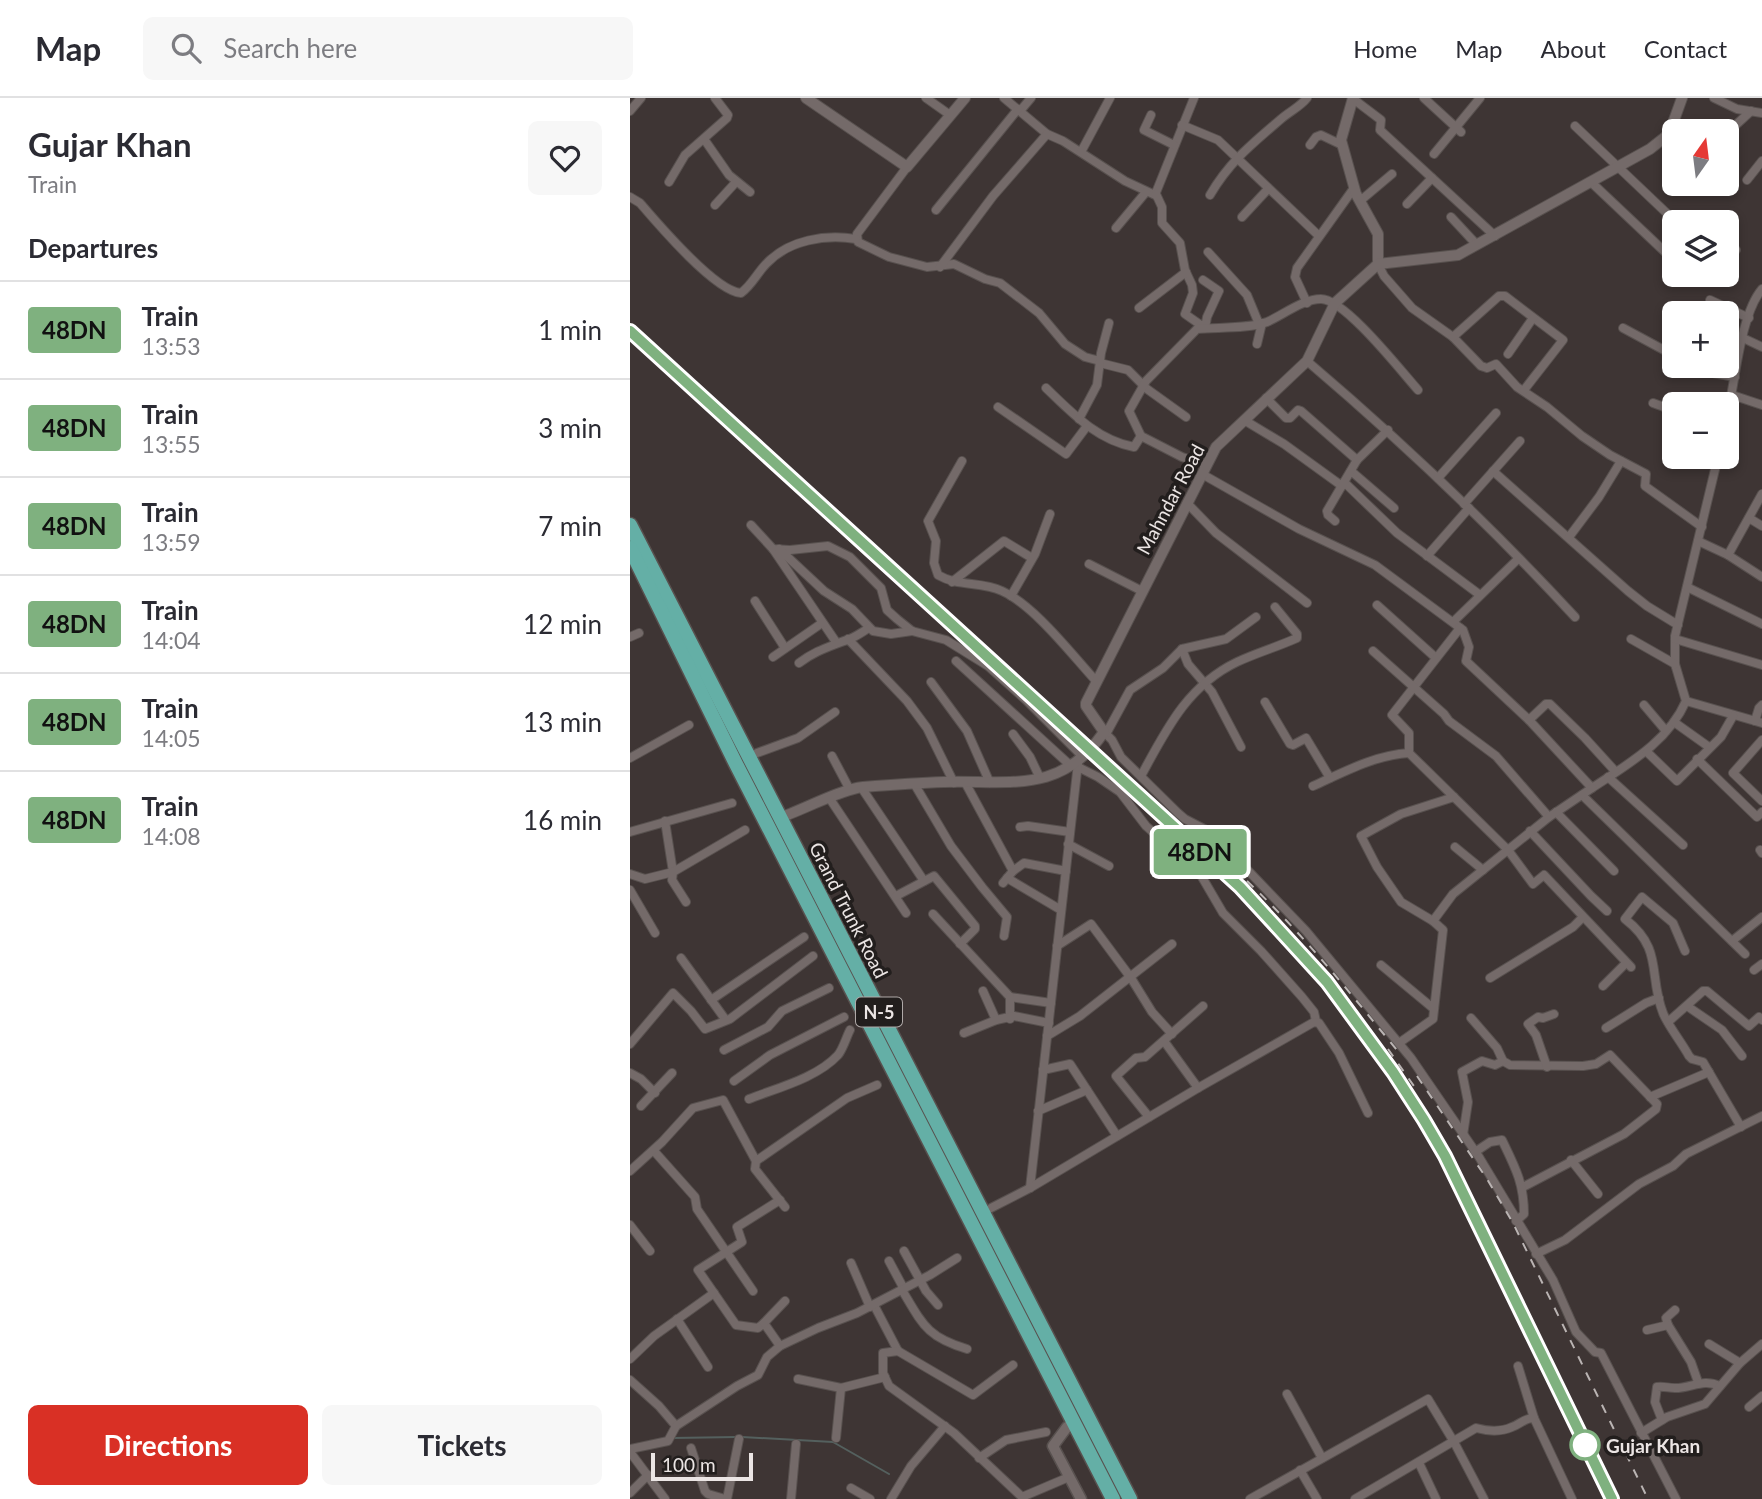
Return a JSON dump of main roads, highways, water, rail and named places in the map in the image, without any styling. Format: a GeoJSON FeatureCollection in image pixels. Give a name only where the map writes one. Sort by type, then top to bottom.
{"type":"FeatureCollection","features":[{"type":"Feature","properties":{"kind":"highway","name":"Grand Trunk Road"},"geometry":{"type":"LineString","coordinates":[[630,524],[1113,1499]]}},
{"type":"Feature","properties":{"kind":"highway","name":"Grand Trunk Road"},"geometry":{"type":"LineString","coordinates":[[630,548],[747,758],[1130,1499]]}},
{"type":"Feature","properties":{"kind":"main road"},"geometry":{"type":"LineString","coordinates":[[1074,1422],[1053,1446],[1081,1499]]}},
{"type":"Feature","properties":{"kind":"waterway"},"geometry":{"type":"LineString","coordinates":[[672,1438],[737,1437]]}},
{"type":"Feature","properties":{"kind":"waterway"},"geometry":{"type":"LineString","coordinates":[[742,1437],[833,1442],[889,1474]]}},
{"type":"Feature","properties":{"kind":"railway"},"geometry":{"type":"LineString","coordinates":[[630,330],[1240,887],[1327,982],[1393,1072],[1445,1156],[1612,1499]]}},
{"type":"Feature","properties":{"kind":"railway"},"geometry":{"type":"LineString","coordinates":[[1247,881],[1308,944],[1400,1054]]}},
{"type":"Feature","properties":{"kind":"railway"},"geometry":{"type":"LineString","coordinates":[[1388,1049],[1416,1089]]}},
{"type":"Feature","properties":{"kind":"railway"},"geometry":{"type":"LineString","coordinates":[[1417,1076],[1487,1179],[1513,1223],[1648,1499]]}},
{"type":"Feature","properties":{"kind":"train","name":"48DN"},"geometry":{"type":"LineString","coordinates":[[630,331],[1240,887],[1327,982],[1393,1072],[1445,1156],[1612,1499]]}},
{"type":"Feature","properties":{"kind":"place","name":"Gujar Khan"},"geometry":{"type":"Point","coordinates":[1585,1445]}}]}
